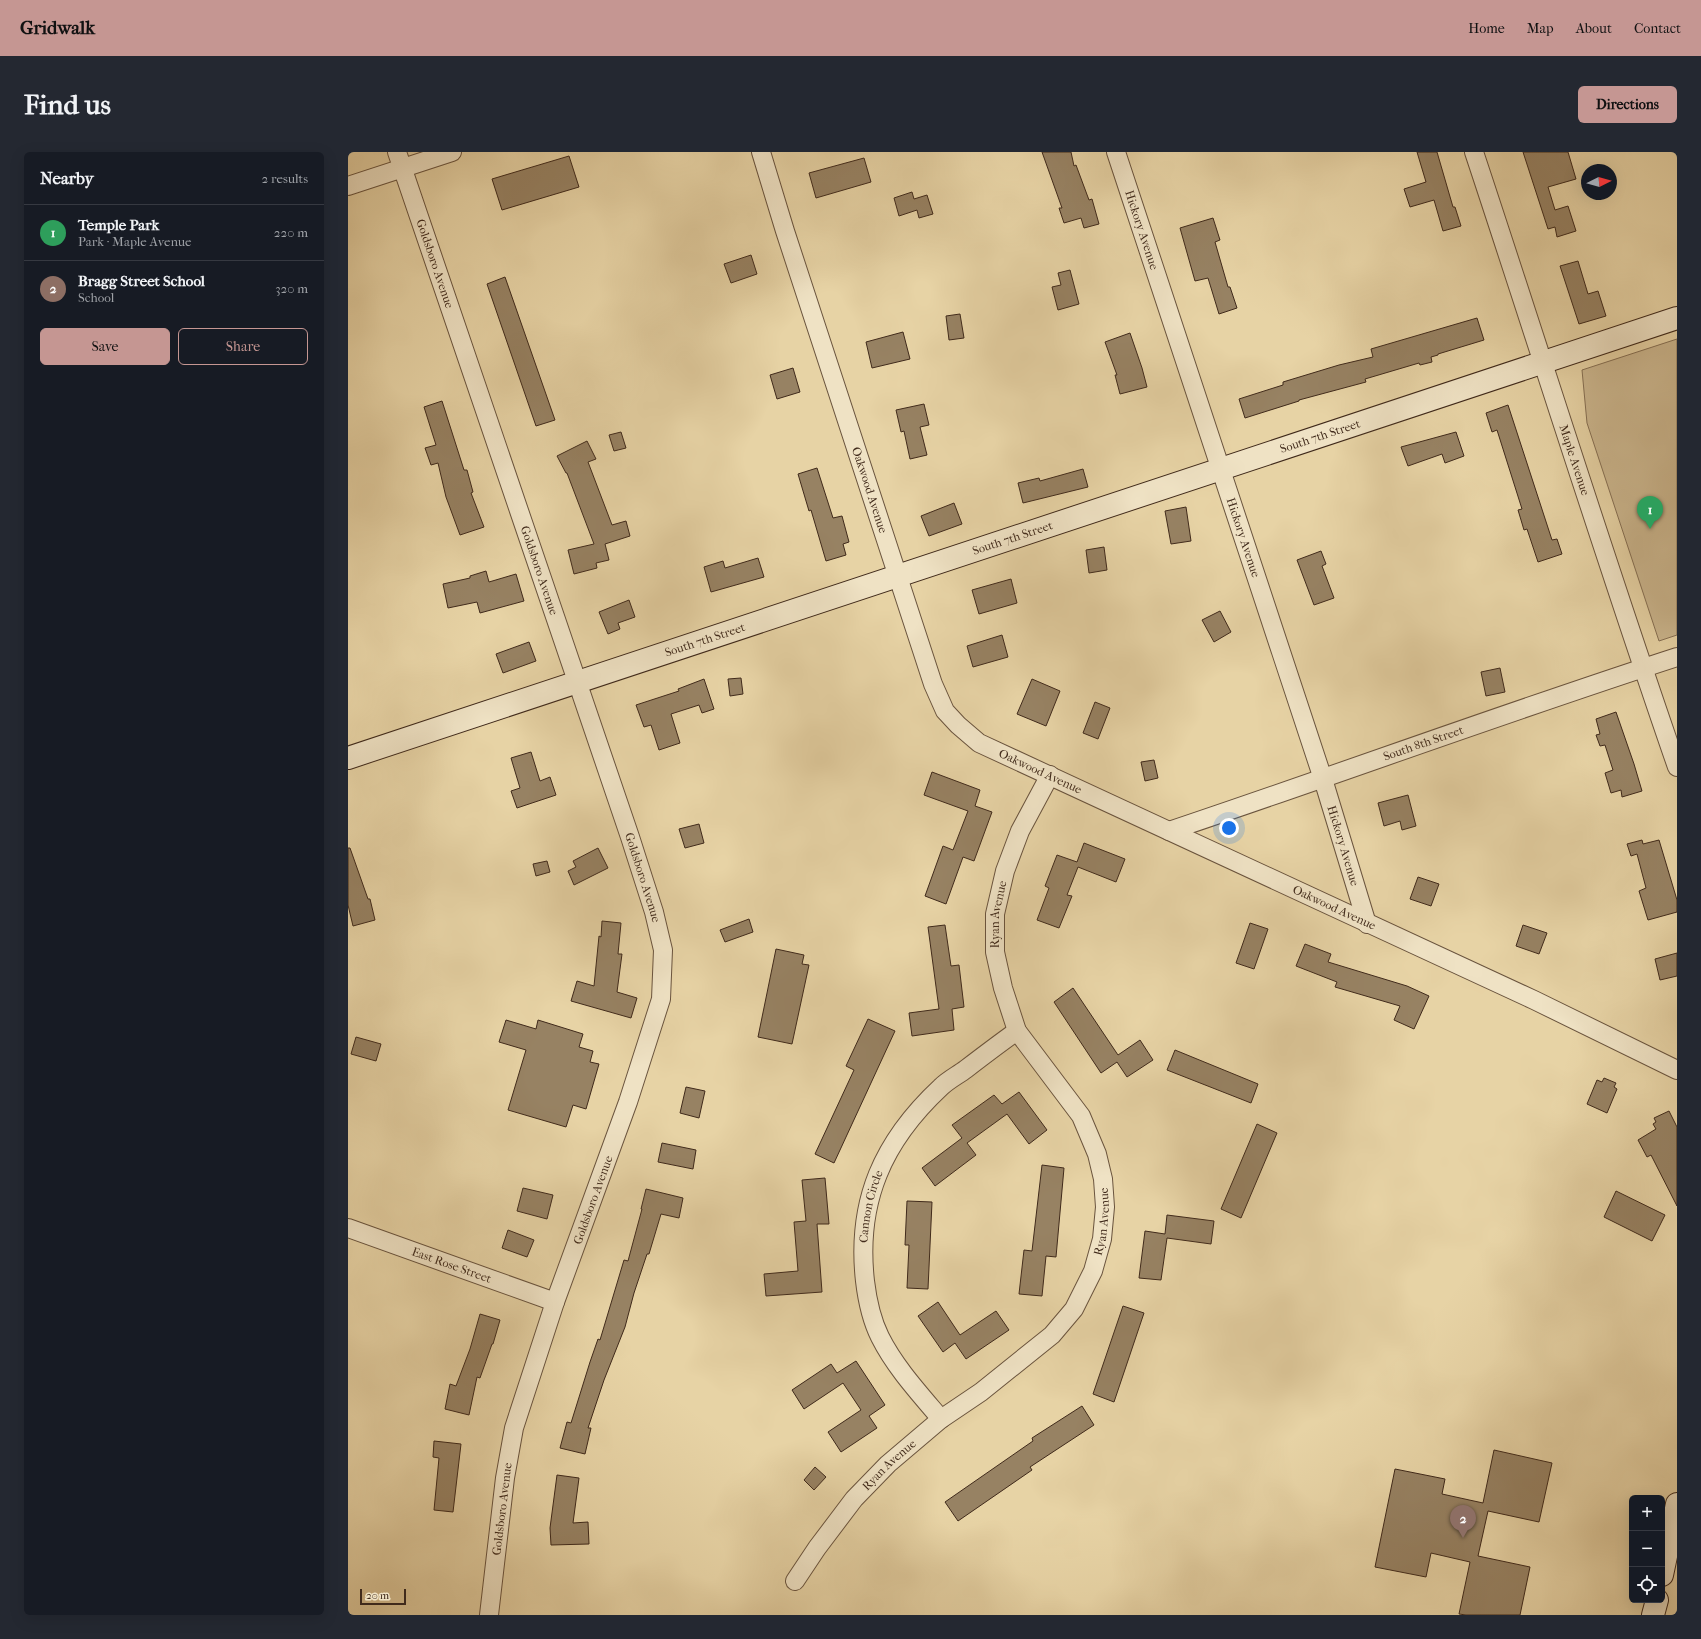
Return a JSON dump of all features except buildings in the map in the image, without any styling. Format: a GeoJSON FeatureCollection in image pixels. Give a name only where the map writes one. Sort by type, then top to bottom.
{"type":"FeatureCollection","features":[{"type":"Feature","properties":{"kind":"street"},"geometry":{"type":"LineString","coordinates":[[348,186],[400,160],[452,152]]}},
{"type":"Feature","properties":{"kind":"street","name":"Oakwood Avenue"},"geometry":{"type":"LineString","coordinates":[[761,152],[785,231],[933,684],[945,711],[958,725],[979,743],[1367,924],[1534,1000],[1677,1070]]}},
{"type":"Feature","properties":{"kind":"street","name":"Hickory Avenue"},"geometry":{"type":"LineString","coordinates":[[1116,152],[1220,470],[1250,554],[1323,779],[1367,924]]}},
{"type":"Feature","properties":{"kind":"street","name":"Maple Avenue"},"geometry":{"type":"LineString","coordinates":[[1474,152],[1643,668],[1677,766]]}},
{"type":"Feature","properties":{"kind":"street","name":"Goldsboro Avenue"},"geometry":{"type":"LineString","coordinates":[[400,160],[654,912],[662,950],[663,979],[661,999],[646,1050],[555,1302],[514,1428],[505,1478],[489,1615]]}},
{"type":"Feature","properties":{"kind":"street","name":"South 7th Street"},"geometry":{"type":"LineString","coordinates":[[348,758],[1677,318]]}},
{"type":"Feature","properties":{"kind":"street","name":"South 8th Street"},"geometry":{"type":"LineString","coordinates":[[1169,831],[1323,779],[1508,712],[1677,657]]}},
{"type":"Feature","properties":{"kind":"street","name":"Ryan Avenue"},"geometry":{"type":"LineString","coordinates":[[795,1581],[817,1548],[854,1499],[888,1464],[941,1419],[981,1392],[1052,1335],[1074,1309],[1093,1271],[1102,1239],[1105,1207],[1102,1179],[1097,1154],[1081,1116],[1017,1031],[1003,988],[995,952],[995,914],[1005,871],[1020,831],[1050,775]]}},
{"type":"Feature","properties":{"kind":"street","name":"Cannon Circle"},"geometry":{"type":"LineString","coordinates":[[941,1419],[906,1377],[879,1336],[867,1297],[863,1261],[864,1221],[872,1186],[888,1150],[913,1116],[942,1086],[1017,1031]]}},
{"type":"Feature","properties":{"kind":"street","name":"East Rose Street"},"geometry":{"type":"LineString","coordinates":[[348,1228],[555,1302]]}},
{"type":"Feature","properties":{"kind":"street"},"geometry":{"type":"LineString","coordinates":[[1664,1567],[1677,1504]]}},
{"type":"Feature","properties":{"kind":"street"},"geometry":{"type":"LineString","coordinates":[[1653,1615],[1656,1603]]}},
{"type":"Feature","properties":{"kind":"shaded area"},"geometry":{"type":"Polygon","coordinates":[[[1677,339],[1677,635],[1659,641],[1587,423],[1582,370],[1677,339]]]}},
{"type":"Feature","properties":{"kind":"place","name":"Temple Park"},"geometry":{"type":"Point","coordinates":[1650,529]}},
{"type":"Feature","properties":{"kind":"place","name":"Bragg Street School"},"geometry":{"type":"Point","coordinates":[1463,1538]}}]}
